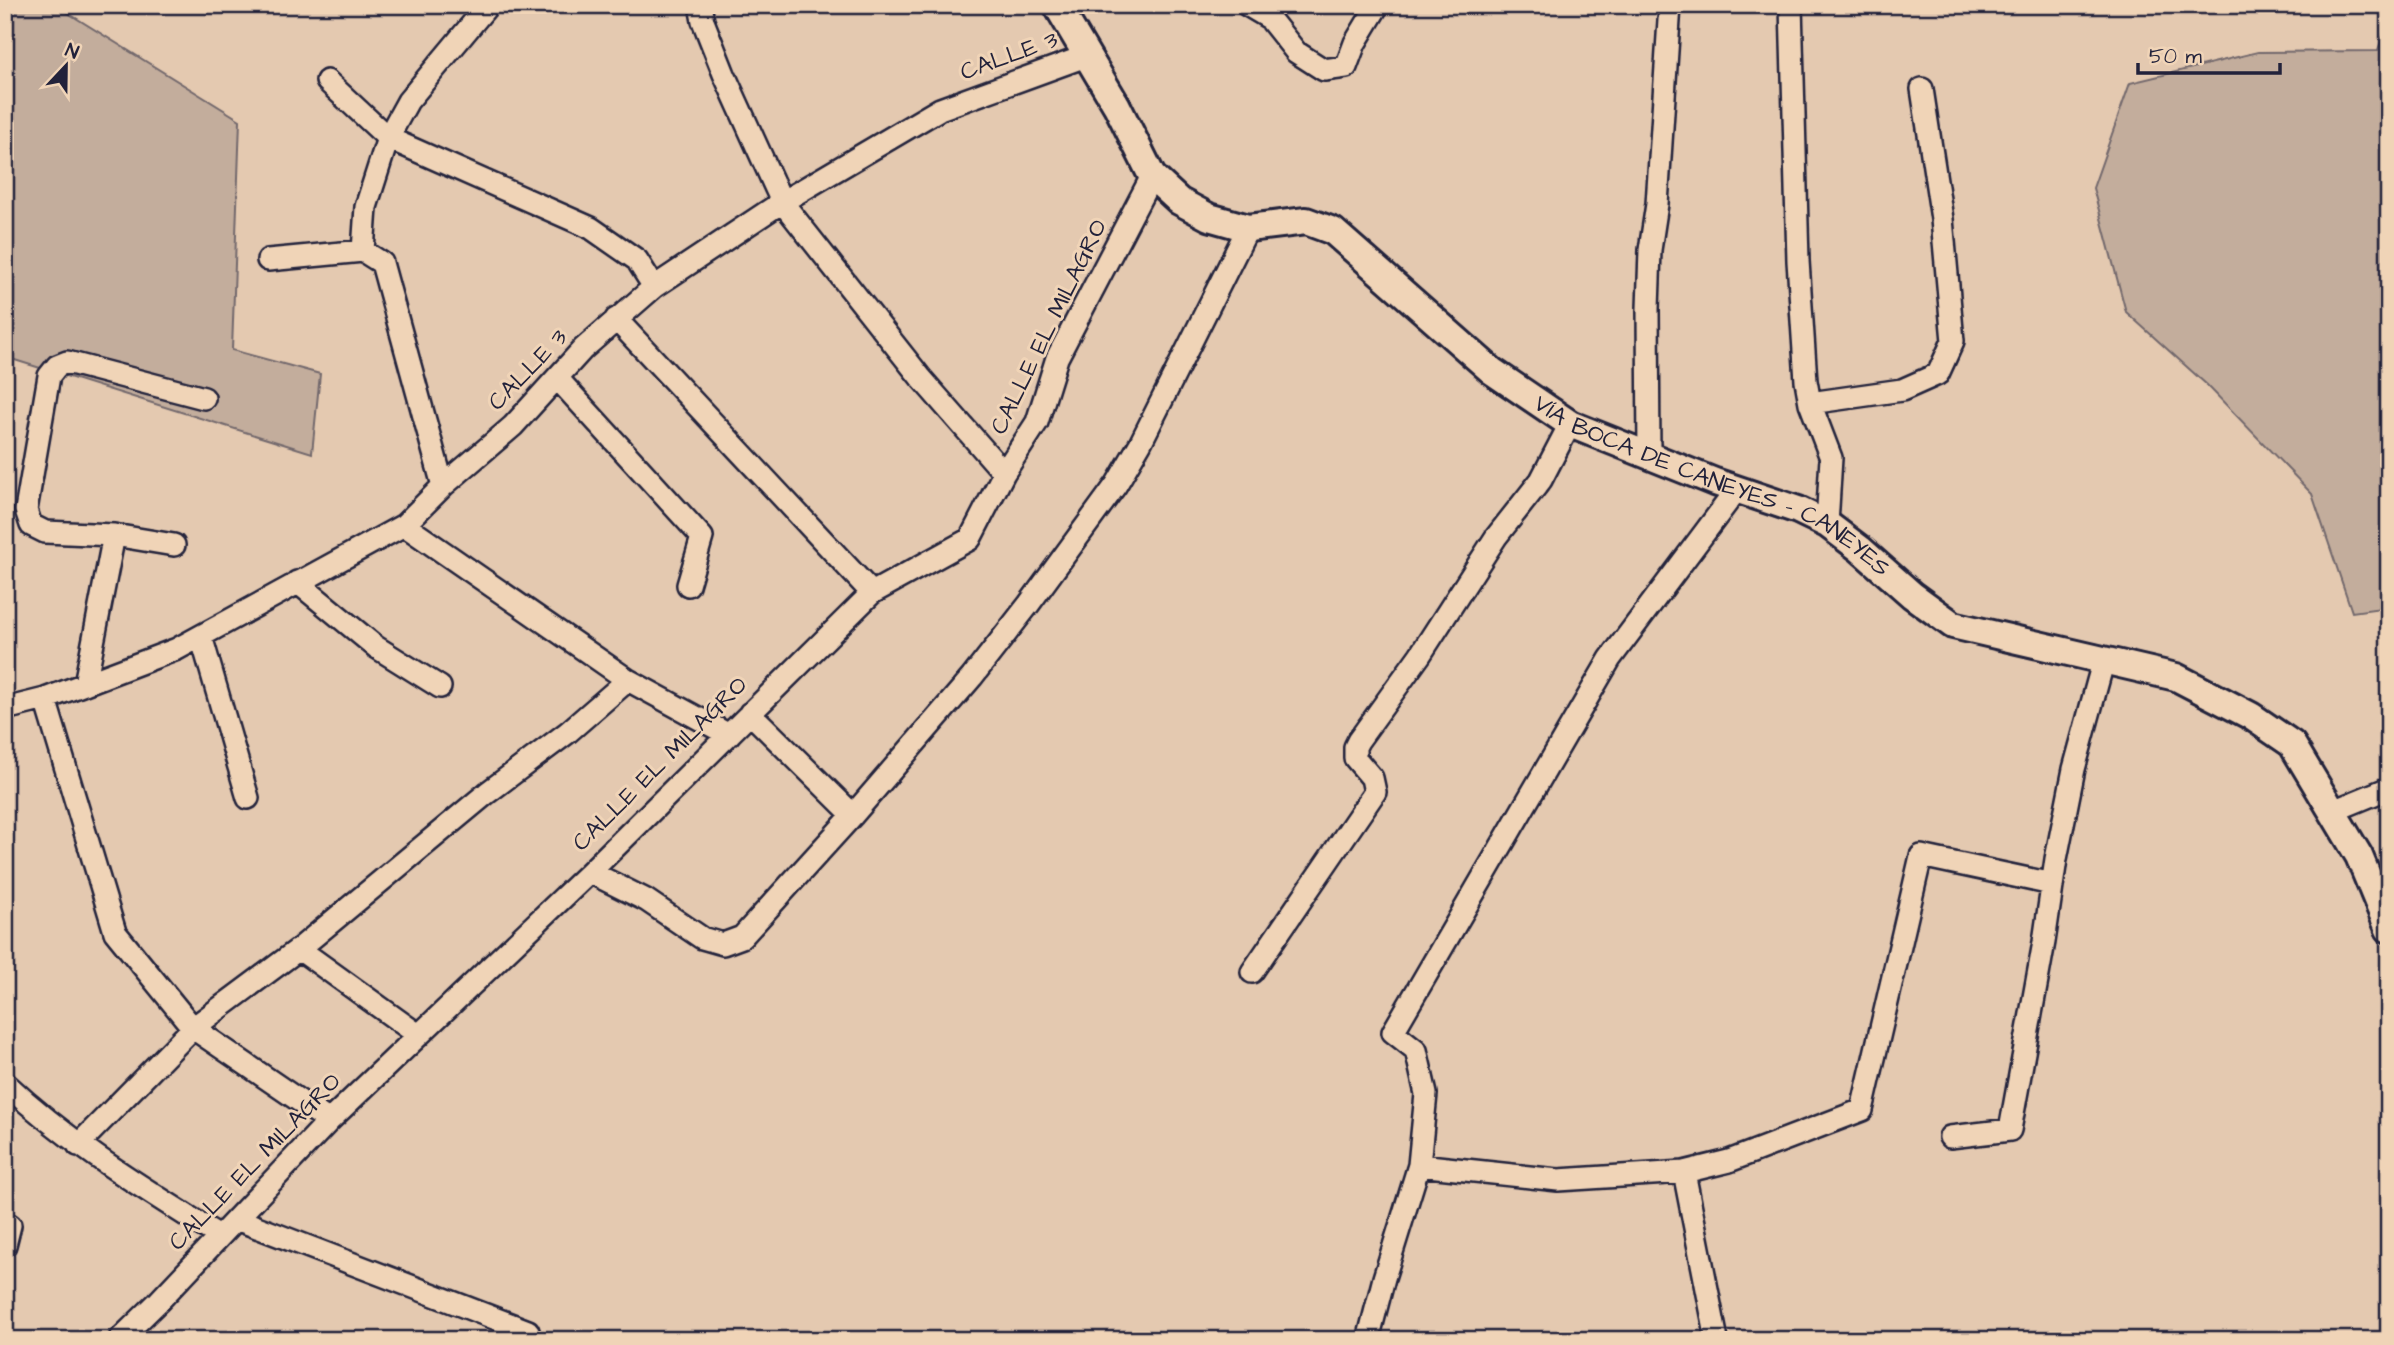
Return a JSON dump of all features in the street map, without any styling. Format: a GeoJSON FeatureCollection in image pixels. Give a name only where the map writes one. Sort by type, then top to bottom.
{"type":"FeatureCollection","features":[{"type":"Feature","properties":{"kind":"street"},"geometry":{"type":"LineString","coordinates":[[363,251],[366,207],[388,138],[408,101],[488,5]]}},
{"type":"Feature","properties":{"kind":"street"},"geometry":{"type":"LineString","coordinates":[[700,5],[703,21],[724,74],[782,202],[921,378],[1003,473]]}},
{"type":"Feature","properties":{"kind":"street","name":"VÍA BOCA DE CANEYES - CANEYES"},"geometry":{"type":"LineString","coordinates":[[1057,5],[1117,106],[1152,176],[1179,201],[1209,218],[1248,228],[1306,221],[1333,231],[1492,371],[1570,424],[1649,457],[1798,510],[1827,524],[1860,548],[1912,595],[1953,625],[2176,677],[2262,723],[2292,744],[2359,856],[2389,929]]}},
{"type":"Feature","properties":{"kind":"street"},"geometry":{"type":"LineString","coordinates":[[1247,5],[1269,19],[1296,52],[1324,70],[1346,67],[1355,43],[1378,5]]}},
{"type":"Feature","properties":{"kind":"street"},"geometry":{"type":"LineString","coordinates":[[1649,457],[1650,250],[1657,204],[1670,5]]}},
{"type":"Feature","properties":{"kind":"street"},"geometry":{"type":"LineString","coordinates":[[1791,5],[1798,261],[1806,381],[1810,403],[1831,457],[1827,524]]}},
{"type":"Feature","properties":{"kind":"street","name":"CALLE 3"},"geometry":{"type":"LineString","coordinates":[[5,709],[44,699],[177,649],[404,525],[443,486],[513,426],[583,349],[654,287],[782,202],[940,109],[1086,55]]}},
{"type":"Feature","properties":{"kind":"street"},"geometry":{"type":"LineString","coordinates":[[327,81],[388,138],[591,228],[637,260],[654,287]]}},
{"type":"Feature","properties":{"kind":"street"},"geometry":{"type":"LineString","coordinates":[[1810,403],[1902,390],[1938,374],[1953,341],[1942,219],[1923,89]]}},
{"type":"Feature","properties":{"kind":"street","name":"CALLE EL MILAGRO"},"geometry":{"type":"LineString","coordinates":[[118,1340],[158,1302],[328,1121],[590,872],[872,593],[970,539],[1003,473],[1037,422],[1058,358],[1152,176]]}},
{"type":"Feature","properties":{"kind":"street"},"geometry":{"type":"LineString","coordinates":[[590,872],[646,900],[702,938],[716,943],[730,943],[742,937],[769,910],[972,677],[1116,485],[1140,444],[1248,228]]}},
{"type":"Feature","properties":{"kind":"street"},"geometry":{"type":"LineString","coordinates":[[268,260],[363,251],[382,263],[443,486]]}},
{"type":"Feature","properties":{"kind":"street"},"geometry":{"type":"LineString","coordinates":[[616,318],[872,593]]}},
{"type":"Feature","properties":{"kind":"street"},"geometry":{"type":"LineString","coordinates":[[174,545],[114,535],[45,532],[38,530],[27,519],[26,510],[52,370],[67,362],[204,398]]}},
{"type":"Feature","properties":{"kind":"street"},"geometry":{"type":"LineString","coordinates":[[556,378],[702,537],[688,586]]}},
{"type":"Feature","properties":{"kind":"street"},"geometry":{"type":"LineString","coordinates":[[1252,972],[1375,792],[1372,778],[1355,758],[1355,747],[1420,655],[1496,537],[1541,480],[1570,424]]}},
{"type":"Feature","properties":{"kind":"street"},"geometry":{"type":"LineString","coordinates":[[1368,1340],[1419,1165],[1426,1094],[1416,1050],[1393,1032],[1610,659],[1738,488]]}},
{"type":"Feature","properties":{"kind":"street"},"geometry":{"type":"LineString","coordinates":[[404,525],[628,680],[729,735]]}},
{"type":"Feature","properties":{"kind":"street"},"geometry":{"type":"LineString","coordinates":[[85,684],[114,535]]}},
{"type":"Feature","properties":{"kind":"street"},"geometry":{"type":"LineString","coordinates":[[297,582],[376,647],[440,687]]}},
{"type":"Feature","properties":{"kind":"street"},"geometry":{"type":"LineString","coordinates":[[201,636],[248,798]]}},
{"type":"Feature","properties":{"kind":"street"},"geometry":{"type":"LineString","coordinates":[[1950,1137],[2010,1130],[2074,769],[2104,659]]}},
{"type":"Feature","properties":{"kind":"street"},"geometry":{"type":"LineString","coordinates":[[78,1145],[193,1028],[299,949],[525,762],[567,733],[628,680]]}},
{"type":"Feature","properties":{"kind":"street"},"geometry":{"type":"LineString","coordinates":[[44,699],[115,932],[193,1028],[328,1121]]}},
{"type":"Feature","properties":{"kind":"street"},"geometry":{"type":"LineString","coordinates":[[750,713],[853,815]]}},
{"type":"Feature","properties":{"kind":"street"},"geometry":{"type":"LineString","coordinates":[[2333,811],[2389,788]]}},
{"type":"Feature","properties":{"kind":"street"},"geometry":{"type":"LineString","coordinates":[[1419,1165],[1558,1180],[1684,1172],[1729,1161],[1862,1110],[1921,856],[2052,884]]}},
{"type":"Feature","properties":{"kind":"street"},"geometry":{"type":"LineString","coordinates":[[299,949],[417,1034]]}},
{"type":"Feature","properties":{"kind":"street"},"geometry":{"type":"LineString","coordinates":[[5,1083],[38,1114],[78,1145],[219,1237]]}},
{"type":"Feature","properties":{"kind":"street"},"geometry":{"type":"LineString","coordinates":[[1684,1172],[1717,1340]]}},
{"type":"Feature","properties":{"kind":"street"},"geometry":{"type":"LineString","coordinates":[[236,1219],[528,1331],[525,1340]]}},
{"type":"Feature","properties":{"kind":"shaded area"},"geometry":{"type":"Polygon","coordinates":[[[5,5],[55,5],[240,120],[232,350],[320,374],[312,453],[5,357],[5,5]]]}},
{"type":"Feature","properties":{"kind":"shaded area"},"geometry":{"type":"Polygon","coordinates":[[[2389,18],[2389,607],[2352,612],[2312,494],[2207,385],[2126,312],[2093,188],[2130,83],[2258,52],[2378,51],[2389,18]]]}}]}
